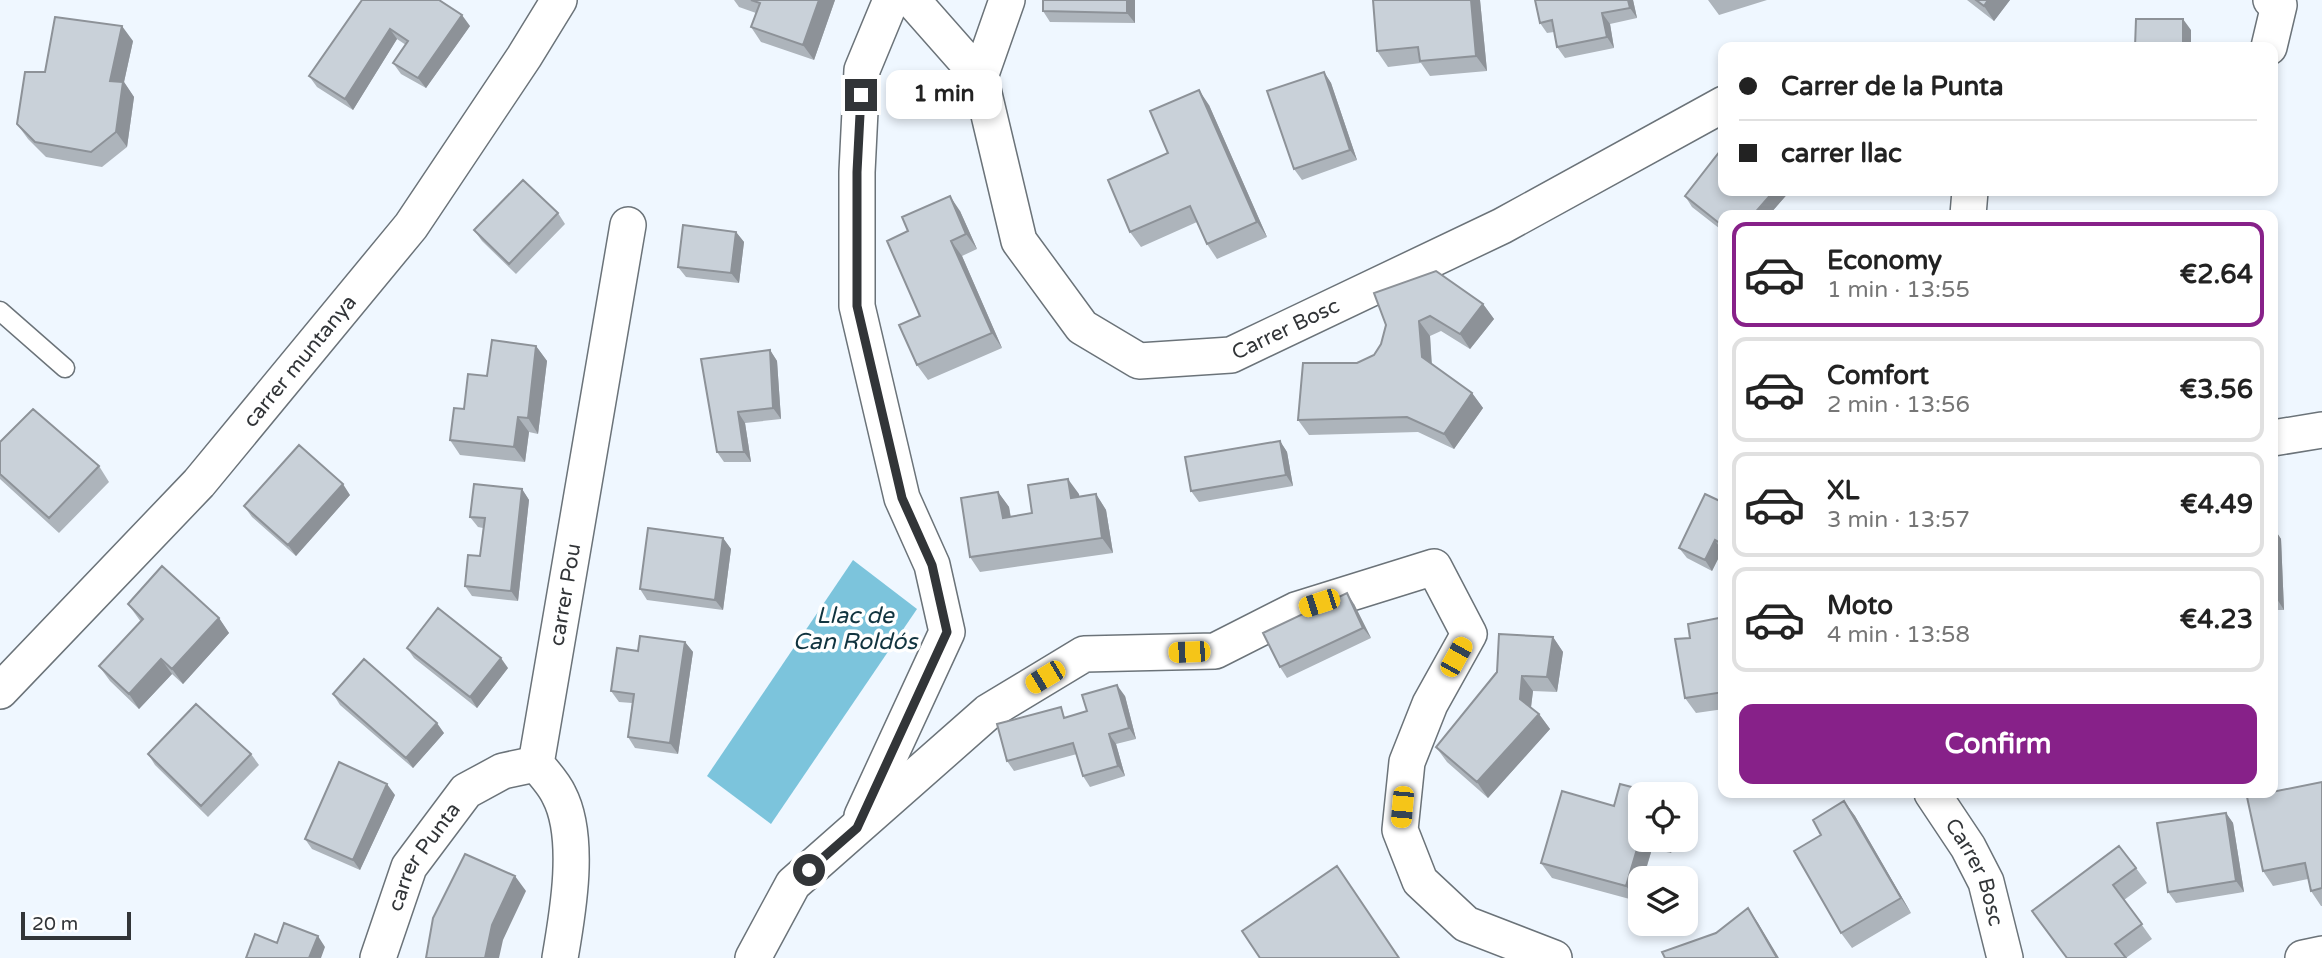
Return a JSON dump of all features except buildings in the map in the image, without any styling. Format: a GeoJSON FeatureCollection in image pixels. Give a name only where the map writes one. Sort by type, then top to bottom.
{"type":"FeatureCollection","features":[{"type":"Feature","properties":{"kind":"street","name":"carrer muntanya"},"geometry":{"type":"LineString","coordinates":[[0,691],[199,483],[411,226],[559,0]]}},
{"type":"Feature","properties":{"kind":"street"},"geometry":{"type":"LineString","coordinates":[[857,828],[947,632],[932,565],[902,498],[857,306],[857,172],[862,69],[891,0]]}},
{"type":"Feature","properties":{"kind":"street"},"geometry":{"type":"LineString","coordinates":[[912,0],[980,78],[1007,0]]}},
{"type":"Feature","properties":{"kind":"street"},"geometry":{"type":"LineString","coordinates":[[2270,42],[2279,5],[2271,0]]}},
{"type":"Feature","properties":{"kind":"street","name":"Carrer Bosc"},"geometry":{"type":"LineString","coordinates":[[980,78],[1020,241],[1082,327],[1139,361],[1231,355],[1502,226],[1718,107]]}},
{"type":"Feature","properties":{"kind":"street","name":"carrer Pou"},"geometry":{"type":"LineString","coordinates":[[536,764],[628,225]]}},
{"type":"Feature","properties":{"kind":"street"},"geometry":{"type":"LineString","coordinates":[[2278,437],[2322,430]]}},
{"type":"Feature","properties":{"kind":"street"},"geometry":{"type":"LineString","coordinates":[[753,958],[793,884],[988,712],[1084,654],[1215,651],[1296,610],[1434,567],[1469,634],[1430,704],[1407,762],[1400,830],[1420,881],[1466,924],[1554,958]]}},
{"type":"Feature","properties":{"kind":"street"},"geometry":{"type":"LineString","coordinates":[[536,764],[559,794],[569,820],[569,908],[560,958]]}},
{"type":"Feature","properties":{"kind":"street","name":"carrer Punta"},"geometry":{"type":"LineString","coordinates":[[379,958],[409,867],[466,791],[503,771],[536,764]]}},
{"type":"Feature","properties":{"kind":"street","name":"Carrer Bosc"},"geometry":{"type":"LineString","coordinates":[[1935,798],[1969,847],[1986,882],[2005,958]]}},
{"type":"Feature","properties":{"kind":"street"},"geometry":{"type":"LineString","coordinates":[[2303,958],[2322,954]]}},
{"type":"Feature","properties":{"kind":"lane"},"geometry":{"type":"LineString","coordinates":[[0,310],[65,368]]}},
{"type":"Feature","properties":{"kind":"water","name":"Llac de Can Roldós"},"geometry":{"type":"Polygon","coordinates":[[[853,560],[917,609],[771,824],[707,776],[853,560]]]}},
{"type":"Feature","properties":{"kind":"route"},"geometry":{"type":"LineString","coordinates":[[809,870],[857,828],[947,632],[932,565],[902,498],[857,306],[857,172],[861,95]]}}]}
